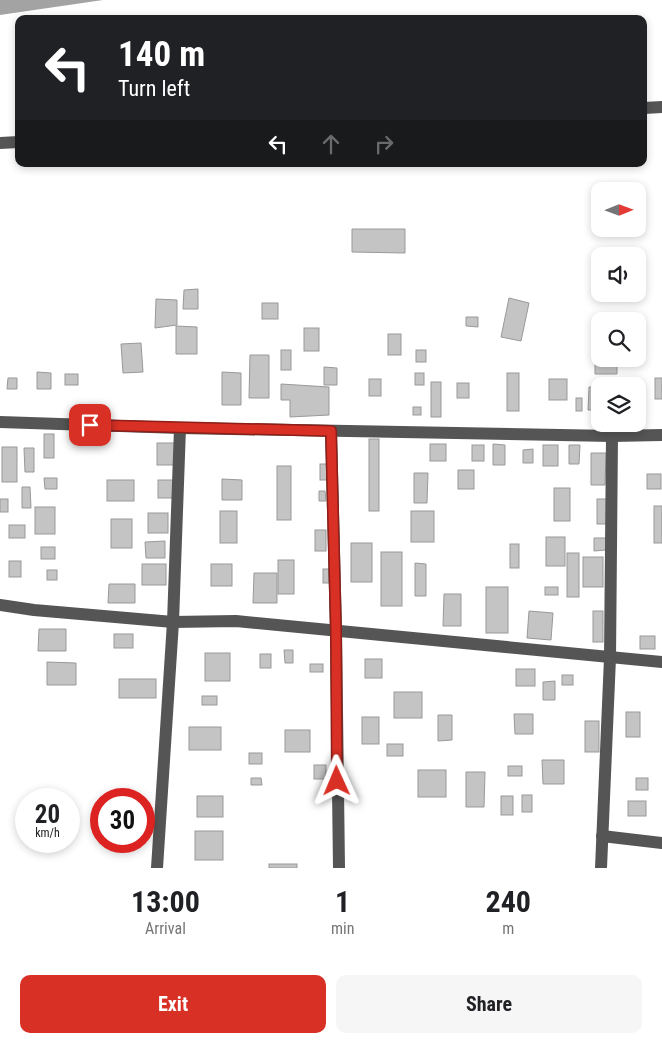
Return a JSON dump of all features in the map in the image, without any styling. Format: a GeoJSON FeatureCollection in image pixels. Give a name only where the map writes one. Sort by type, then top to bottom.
{"type":"FeatureCollection","features":[{"type":"Feature","properties":{"kind":"street"},"geometry":{"type":"LineString","coordinates":[[647,108],[662,107]]}},
{"type":"Feature","properties":{"kind":"street"},"geometry":{"type":"LineString","coordinates":[[0,144],[15,142]]}},
{"type":"Feature","properties":{"kind":"street"},"geometry":{"type":"LineString","coordinates":[[0,422],[331,431],[612,436],[662,435]]}},
{"type":"Feature","properties":{"kind":"street"},"geometry":{"type":"LineString","coordinates":[[157,868],[173,622],[180,428]]}},
{"type":"Feature","properties":{"kind":"street"},"geometry":{"type":"LineString","coordinates":[[331,431],[339,868]]}},
{"type":"Feature","properties":{"kind":"street"},"geometry":{"type":"LineString","coordinates":[[601,868],[610,658],[612,436]]}},
{"type":"Feature","properties":{"kind":"street"},"geometry":{"type":"LineString","coordinates":[[0,605],[34,610],[173,622],[236,621],[662,662]]}},
{"type":"Feature","properties":{"kind":"street"},"geometry":{"type":"LineString","coordinates":[[602,836],[662,843]]}},
{"type":"Feature","properties":{"kind":"shaded area"},"geometry":{"type":"Polygon","coordinates":[[[0,0],[103,0],[0,15],[0,0]]]}},
{"type":"Feature","properties":{"kind":"building"},"geometry":{"type":"Polygon","coordinates":[[[352,229],[405,229],[405,253],[352,252],[352,229]]]}},
{"type":"Feature","properties":{"kind":"building"},"geometry":{"type":"Polygon","coordinates":[[[198,289],[198,309],[183,309],[184,290],[198,289]]]}},
{"type":"Feature","properties":{"kind":"building"},"geometry":{"type":"Polygon","coordinates":[[[509,298],[529,303],[521,341],[501,337],[509,298]]]}},
{"type":"Feature","properties":{"kind":"building"},"geometry":{"type":"Polygon","coordinates":[[[156,299],[177,300],[177,325],[155,328],[156,299]]]}},
{"type":"Feature","properties":{"kind":"building"},"geometry":{"type":"Polygon","coordinates":[[[262,303],[278,303],[278,319],[262,319],[262,303]]]}},
{"type":"Feature","properties":{"kind":"building"},"geometry":{"type":"Polygon","coordinates":[[[466,317],[478,317],[478,327],[466,326],[466,317]]]}},
{"type":"Feature","properties":{"kind":"building"},"geometry":{"type":"Polygon","coordinates":[[[176,326],[197,327],[197,354],[176,354],[176,326]]]}},
{"type":"Feature","properties":{"kind":"building"},"geometry":{"type":"Polygon","coordinates":[[[304,328],[319,328],[319,351],[304,351],[304,328]]]}},
{"type":"Feature","properties":{"kind":"building"},"geometry":{"type":"Polygon","coordinates":[[[388,334],[401,334],[401,355],[388,355],[388,334]]]}},
{"type":"Feature","properties":{"kind":"building"},"geometry":{"type":"Polygon","coordinates":[[[141,343],[143,372],[123,373],[121,344],[141,343]]]}},
{"type":"Feature","properties":{"kind":"building"},"geometry":{"type":"Polygon","coordinates":[[[281,350],[291,350],[291,370],[281,370],[281,350]]]}},
{"type":"Feature","properties":{"kind":"building"},"geometry":{"type":"Polygon","coordinates":[[[416,350],[426,350],[426,362],[416,362],[416,350]]]}},
{"type":"Feature","properties":{"kind":"building"},"geometry":{"type":"Polygon","coordinates":[[[250,355],[269,355],[269,398],[249,398],[250,355]]]}},
{"type":"Feature","properties":{"kind":"building"},"geometry":{"type":"Polygon","coordinates":[[[324,367],[337,368],[337,385],[324,385],[324,367]]]}},
{"type":"Feature","properties":{"kind":"building"},"geometry":{"type":"Polygon","coordinates":[[[595,367],[617,367],[617,374],[595,374],[595,367]]]}},
{"type":"Feature","properties":{"kind":"building"},"geometry":{"type":"Polygon","coordinates":[[[37,372],[51,373],[51,389],[37,389],[37,372]]]}},
{"type":"Feature","properties":{"kind":"building"},"geometry":{"type":"Polygon","coordinates":[[[222,372],[241,373],[241,405],[222,405],[222,372]]]}},
{"type":"Feature","properties":{"kind":"building"},"geometry":{"type":"Polygon","coordinates":[[[415,373],[424,373],[424,385],[415,385],[415,373]]]}},
{"type":"Feature","properties":{"kind":"building"},"geometry":{"type":"Polygon","coordinates":[[[507,373],[519,373],[519,411],[507,411],[507,373]]]}},
{"type":"Feature","properties":{"kind":"building"},"geometry":{"type":"Polygon","coordinates":[[[65,374],[78,374],[78,385],[65,385],[65,374]]]}},
{"type":"Feature","properties":{"kind":"building"},"geometry":{"type":"Polygon","coordinates":[[[8,378],[17,378],[17,389],[7,389],[8,378]]]}},
{"type":"Feature","properties":{"kind":"building"},"geometry":{"type":"Polygon","coordinates":[[[655,378],[662,378],[662,399],[655,399],[655,378]]]}},
{"type":"Feature","properties":{"kind":"building"},"geometry":{"type":"Polygon","coordinates":[[[369,379],[381,379],[381,396],[369,396],[369,379]]]}},
{"type":"Feature","properties":{"kind":"building"},"geometry":{"type":"Polygon","coordinates":[[[549,379],[567,379],[567,400],[549,400],[549,379]]]}},
{"type":"Feature","properties":{"kind":"building"},"geometry":{"type":"Polygon","coordinates":[[[431,382],[441,382],[441,417],[431,417],[431,382]]]}},
{"type":"Feature","properties":{"kind":"building"},"geometry":{"type":"Polygon","coordinates":[[[457,383],[469,383],[469,398],[457,398],[457,383]]]}},
{"type":"Feature","properties":{"kind":"building"},"geometry":{"type":"Polygon","coordinates":[[[281,384],[329,387],[329,415],[290,417],[290,400],[281,400],[281,384]]]}},
{"type":"Feature","properties":{"kind":"building"},"geometry":{"type":"Polygon","coordinates":[[[589,387],[591,387],[591,410],[588,410],[589,387]]]}},
{"type":"Feature","properties":{"kind":"building"},"geometry":{"type":"Polygon","coordinates":[[[576,398],[582,398],[582,411],[576,411],[576,398]]]}},
{"type":"Feature","properties":{"kind":"building"},"geometry":{"type":"Polygon","coordinates":[[[413,407],[421,407],[421,415],[413,415],[413,407]]]}},
{"type":"Feature","properties":{"kind":"building"},"geometry":{"type":"Polygon","coordinates":[[[44,434],[54,434],[54,458],[44,458],[44,434]]]}},
{"type":"Feature","properties":{"kind":"building"},"geometry":{"type":"Polygon","coordinates":[[[369,439],[379,439],[379,511],[369,511],[369,439]]]}},
{"type":"Feature","properties":{"kind":"building"},"geometry":{"type":"Polygon","coordinates":[[[157,443],[176,443],[176,465],[157,465],[157,443]]]}},
{"type":"Feature","properties":{"kind":"building"},"geometry":{"type":"Polygon","coordinates":[[[430,444],[446,444],[446,461],[430,461],[430,444]]]}},
{"type":"Feature","properties":{"kind":"building"},"geometry":{"type":"Polygon","coordinates":[[[493,444],[505,445],[505,465],[493,465],[493,444]]]}},
{"type":"Feature","properties":{"kind":"building"},"geometry":{"type":"Polygon","coordinates":[[[472,445],[484,445],[484,461],[472,461],[472,445]]]}},
{"type":"Feature","properties":{"kind":"building"},"geometry":{"type":"Polygon","coordinates":[[[543,445],[558,445],[558,466],[543,466],[543,445]]]}},
{"type":"Feature","properties":{"kind":"building"},"geometry":{"type":"Polygon","coordinates":[[[569,445],[580,445],[579,464],[569,464],[569,445]]]}},
{"type":"Feature","properties":{"kind":"building"},"geometry":{"type":"Polygon","coordinates":[[[2,447],[17,447],[17,482],[2,482],[2,447]]]}},
{"type":"Feature","properties":{"kind":"building"},"geometry":{"type":"Polygon","coordinates":[[[24,448],[34,448],[34,472],[25,472],[24,448]]]}},
{"type":"Feature","properties":{"kind":"building"},"geometry":{"type":"Polygon","coordinates":[[[533,449],[533,463],[523,463],[523,450],[533,449]]]}},
{"type":"Feature","properties":{"kind":"building"},"geometry":{"type":"Polygon","coordinates":[[[591,453],[606,453],[605,485],[591,485],[591,453]]]}},
{"type":"Feature","properties":{"kind":"building"},"geometry":{"type":"Polygon","coordinates":[[[320,464],[328,464],[328,480],[320,480],[320,464]]]}},
{"type":"Feature","properties":{"kind":"building"},"geometry":{"type":"Polygon","coordinates":[[[277,466],[291,466],[291,520],[277,520],[277,466]]]}},
{"type":"Feature","properties":{"kind":"building"},"geometry":{"type":"Polygon","coordinates":[[[458,470],[474,470],[474,489],[458,489],[458,470]]]}},
{"type":"Feature","properties":{"kind":"building"},"geometry":{"type":"Polygon","coordinates":[[[414,473],[428,473],[427,503],[414,503],[414,473]]]}},
{"type":"Feature","properties":{"kind":"building"},"geometry":{"type":"Polygon","coordinates":[[[647,474],[661,474],[661,489],[647,489],[647,474]]]}},
{"type":"Feature","properties":{"kind":"building"},"geometry":{"type":"Polygon","coordinates":[[[44,478],[57,478],[57,489],[45,489],[44,478]]]}},
{"type":"Feature","properties":{"kind":"building"},"geometry":{"type":"Polygon","coordinates":[[[222,479],[242,480],[242,500],[222,500],[222,479]]]}},
{"type":"Feature","properties":{"kind":"building"},"geometry":{"type":"Polygon","coordinates":[[[107,480],[134,480],[134,501],[107,501],[107,480]]]}},
{"type":"Feature","properties":{"kind":"building"},"geometry":{"type":"Polygon","coordinates":[[[158,480],[173,480],[173,498],[158,498],[158,480]]]}},
{"type":"Feature","properties":{"kind":"building"},"geometry":{"type":"Polygon","coordinates":[[[22,487],[30,487],[31,508],[22,508],[22,487]]]}},
{"type":"Feature","properties":{"kind":"building"},"geometry":{"type":"Polygon","coordinates":[[[554,488],[570,488],[570,521],[554,521],[554,488]]]}},
{"type":"Feature","properties":{"kind":"building"},"geometry":{"type":"Polygon","coordinates":[[[319,491],[325,491],[326,501],[319,501],[319,491]]]}},
{"type":"Feature","properties":{"kind":"building"},"geometry":{"type":"Polygon","coordinates":[[[0,499],[8,499],[8,512],[0,512],[0,499]]]}},
{"type":"Feature","properties":{"kind":"building"},"geometry":{"type":"Polygon","coordinates":[[[597,499],[609,499],[609,524],[597,524],[597,499]]]}},
{"type":"Feature","properties":{"kind":"building"},"geometry":{"type":"Polygon","coordinates":[[[654,506],[662,506],[662,543],[654,543],[654,506]]]}},
{"type":"Feature","properties":{"kind":"building"},"geometry":{"type":"Polygon","coordinates":[[[35,507],[55,507],[55,534],[35,534],[35,507]]]}},
{"type":"Feature","properties":{"kind":"building"},"geometry":{"type":"Polygon","coordinates":[[[220,511],[237,511],[237,543],[220,543],[220,511]]]}},
{"type":"Feature","properties":{"kind":"building"},"geometry":{"type":"Polygon","coordinates":[[[411,511],[434,511],[434,542],[411,542],[411,511]]]}},
{"type":"Feature","properties":{"kind":"building"},"geometry":{"type":"Polygon","coordinates":[[[148,513],[168,513],[168,533],[148,533],[148,513]]]}},
{"type":"Feature","properties":{"kind":"building"},"geometry":{"type":"Polygon","coordinates":[[[111,519],[132,519],[132,548],[111,548],[111,519]]]}},
{"type":"Feature","properties":{"kind":"building"},"geometry":{"type":"Polygon","coordinates":[[[9,525],[25,525],[25,538],[9,538],[9,525]]]}},
{"type":"Feature","properties":{"kind":"building"},"geometry":{"type":"Polygon","coordinates":[[[315,530],[326,530],[326,551],[315,551],[315,530]]]}},
{"type":"Feature","properties":{"kind":"building"},"geometry":{"type":"Polygon","coordinates":[[[546,537],[565,537],[565,566],[546,566],[546,537]]]}},
{"type":"Feature","properties":{"kind":"building"},"geometry":{"type":"Polygon","coordinates":[[[594,538],[606,538],[606,550],[594,551],[594,538]]]}},
{"type":"Feature","properties":{"kind":"building"},"geometry":{"type":"Polygon","coordinates":[[[165,541],[165,558],[146,558],[145,542],[165,541]]]}},
{"type":"Feature","properties":{"kind":"building"},"geometry":{"type":"Polygon","coordinates":[[[351,543],[372,543],[372,582],[351,582],[351,543]]]}},
{"type":"Feature","properties":{"kind":"building"},"geometry":{"type":"Polygon","coordinates":[[[510,544],[519,544],[519,568],[510,568],[510,544]]]}},
{"type":"Feature","properties":{"kind":"building"},"geometry":{"type":"Polygon","coordinates":[[[41,547],[55,547],[55,559],[41,559],[41,547]]]}},
{"type":"Feature","properties":{"kind":"building"},"geometry":{"type":"Polygon","coordinates":[[[381,552],[402,552],[402,606],[381,606],[381,552]]]}},
{"type":"Feature","properties":{"kind":"building"},"geometry":{"type":"Polygon","coordinates":[[[567,553],[579,553],[579,597],[567,597],[567,553]]]}},
{"type":"Feature","properties":{"kind":"building"},"geometry":{"type":"Polygon","coordinates":[[[583,557],[603,557],[603,587],[583,587],[583,557]]]}},
{"type":"Feature","properties":{"kind":"building"},"geometry":{"type":"Polygon","coordinates":[[[278,560],[294,560],[294,594],[278,594],[278,560]]]}},
{"type":"Feature","properties":{"kind":"building"},"geometry":{"type":"Polygon","coordinates":[[[9,561],[21,561],[21,577],[9,577],[9,561]]]}},
{"type":"Feature","properties":{"kind":"building"},"geometry":{"type":"Polygon","coordinates":[[[415,563],[426,564],[426,596],[415,596],[415,563]]]}},
{"type":"Feature","properties":{"kind":"building"},"geometry":{"type":"Polygon","coordinates":[[[142,564],[166,564],[166,585],[142,585],[142,564]]]}},
{"type":"Feature","properties":{"kind":"building"},"geometry":{"type":"Polygon","coordinates":[[[211,564],[232,564],[232,586],[211,586],[211,564]]]}},
{"type":"Feature","properties":{"kind":"building"},"geometry":{"type":"Polygon","coordinates":[[[323,569],[329,569],[329,583],[323,583],[323,569]]]}},
{"type":"Feature","properties":{"kind":"building"},"geometry":{"type":"Polygon","coordinates":[[[47,570],[57,570],[57,580],[47,580],[47,570]]]}},
{"type":"Feature","properties":{"kind":"building"},"geometry":{"type":"Polygon","coordinates":[[[254,573],[277,573],[277,603],[253,603],[254,573]]]}},
{"type":"Feature","properties":{"kind":"building"},"geometry":{"type":"Polygon","coordinates":[[[109,584],[135,584],[135,603],[108,603],[109,584]]]}},
{"type":"Feature","properties":{"kind":"building"},"geometry":{"type":"Polygon","coordinates":[[[486,587],[508,587],[508,633],[486,633],[486,587]]]}},
{"type":"Feature","properties":{"kind":"building"},"geometry":{"type":"Polygon","coordinates":[[[545,587],[558,587],[558,595],[545,595],[545,587]]]}},
{"type":"Feature","properties":{"kind":"building"},"geometry":{"type":"Polygon","coordinates":[[[444,594],[461,594],[461,626],[443,626],[444,594]]]}},
{"type":"Feature","properties":{"kind":"building"},"geometry":{"type":"Polygon","coordinates":[[[529,611],[553,613],[551,640],[527,638],[529,611]]]}},
{"type":"Feature","properties":{"kind":"building"},"geometry":{"type":"Polygon","coordinates":[[[593,611],[603,611],[603,642],[593,642],[593,611]]]}},
{"type":"Feature","properties":{"kind":"building"},"geometry":{"type":"Polygon","coordinates":[[[39,629],[66,629],[66,651],[38,651],[39,629]]]}},
{"type":"Feature","properties":{"kind":"building"},"geometry":{"type":"Polygon","coordinates":[[[114,634],[133,634],[133,648],[114,648],[114,634]]]}},
{"type":"Feature","properties":{"kind":"building"},"geometry":{"type":"Polygon","coordinates":[[[640,636],[655,636],[655,649],[640,649],[640,636]]]}},
{"type":"Feature","properties":{"kind":"building"},"geometry":{"type":"Polygon","coordinates":[[[284,650],[293,650],[293,663],[285,663],[284,650]]]}},
{"type":"Feature","properties":{"kind":"building"},"geometry":{"type":"Polygon","coordinates":[[[205,653],[230,653],[230,681],[205,681],[205,653]]]}},
{"type":"Feature","properties":{"kind":"building"},"geometry":{"type":"Polygon","coordinates":[[[260,654],[271,654],[271,668],[260,668],[260,654]]]}},
{"type":"Feature","properties":{"kind":"building"},"geometry":{"type":"Polygon","coordinates":[[[365,659],[382,659],[382,678],[365,678],[365,659]]]}},
{"type":"Feature","properties":{"kind":"building"},"geometry":{"type":"Polygon","coordinates":[[[47,662],[76,663],[76,685],[47,685],[47,662]]]}},
{"type":"Feature","properties":{"kind":"building"},"geometry":{"type":"Polygon","coordinates":[[[310,664],[323,664],[323,672],[310,672],[310,664]]]}},
{"type":"Feature","properties":{"kind":"building"},"geometry":{"type":"Polygon","coordinates":[[[516,669],[535,669],[535,686],[516,686],[516,669]]]}},
{"type":"Feature","properties":{"kind":"building"},"geometry":{"type":"Polygon","coordinates":[[[562,675],[573,675],[573,685],[562,685],[562,675]]]}},
{"type":"Feature","properties":{"kind":"building"},"geometry":{"type":"Polygon","coordinates":[[[119,679],[156,679],[156,698],[119,698],[119,679]]]}},
{"type":"Feature","properties":{"kind":"building"},"geometry":{"type":"Polygon","coordinates":[[[555,681],[555,700],[543,700],[543,682],[555,681]]]}},
{"type":"Feature","properties":{"kind":"building"},"geometry":{"type":"Polygon","coordinates":[[[394,692],[422,692],[422,718],[394,718],[394,692]]]}},
{"type":"Feature","properties":{"kind":"building"},"geometry":{"type":"Polygon","coordinates":[[[202,696],[217,696],[217,705],[202,705],[202,696]]]}},
{"type":"Feature","properties":{"kind":"building"},"geometry":{"type":"Polygon","coordinates":[[[626,712],[640,712],[640,737],[626,737],[626,712]]]}},
{"type":"Feature","properties":{"kind":"building"},"geometry":{"type":"Polygon","coordinates":[[[514,714],[533,714],[533,734],[515,734],[514,714]]]}},
{"type":"Feature","properties":{"kind":"building"},"geometry":{"type":"Polygon","coordinates":[[[438,715],[452,715],[452,740],[438,741],[438,715]]]}},
{"type":"Feature","properties":{"kind":"building"},"geometry":{"type":"Polygon","coordinates":[[[362,717],[379,717],[379,744],[362,744],[362,717]]]}},
{"type":"Feature","properties":{"kind":"building"},"geometry":{"type":"Polygon","coordinates":[[[585,721],[599,721],[599,752],[585,752],[585,721]]]}},
{"type":"Feature","properties":{"kind":"building"},"geometry":{"type":"Polygon","coordinates":[[[189,727],[221,727],[221,750],[189,750],[189,727]]]}},
{"type":"Feature","properties":{"kind":"building"},"geometry":{"type":"Polygon","coordinates":[[[285,730],[310,730],[310,752],[285,752],[285,730]]]}},
{"type":"Feature","properties":{"kind":"building"},"geometry":{"type":"Polygon","coordinates":[[[387,744],[403,744],[403,756],[387,756],[387,744]]]}},
{"type":"Feature","properties":{"kind":"building"},"geometry":{"type":"Polygon","coordinates":[[[249,753],[262,753],[262,764],[249,764],[249,753]]]}},
{"type":"Feature","properties":{"kind":"building"},"geometry":{"type":"Polygon","coordinates":[[[542,760],[564,760],[564,784],[543,784],[542,760]]]}},
{"type":"Feature","properties":{"kind":"building"},"geometry":{"type":"Polygon","coordinates":[[[314,765],[326,765],[326,779],[314,779],[314,765]]]}},
{"type":"Feature","properties":{"kind":"building"},"geometry":{"type":"Polygon","coordinates":[[[508,766],[522,766],[522,776],[508,776],[508,766]]]}},
{"type":"Feature","properties":{"kind":"building"},"geometry":{"type":"Polygon","coordinates":[[[418,770],[446,770],[446,797],[418,797],[418,770]]]}},
{"type":"Feature","properties":{"kind":"building"},"geometry":{"type":"Polygon","coordinates":[[[466,772],[485,772],[484,807],[466,807],[466,772]]]}},
{"type":"Feature","properties":{"kind":"building"},"geometry":{"type":"Polygon","coordinates":[[[251,778],[261,778],[262,785],[251,785],[251,778]]]}},
{"type":"Feature","properties":{"kind":"building"},"geometry":{"type":"Polygon","coordinates":[[[636,778],[648,778],[648,790],[636,790],[636,778]]]}},
{"type":"Feature","properties":{"kind":"building"},"geometry":{"type":"Polygon","coordinates":[[[522,795],[532,795],[532,812],[522,812],[522,795]]]}},
{"type":"Feature","properties":{"kind":"building"},"geometry":{"type":"Polygon","coordinates":[[[197,796],[223,796],[223,817],[197,817],[197,796]]]}},
{"type":"Feature","properties":{"kind":"building"},"geometry":{"type":"Polygon","coordinates":[[[501,796],[513,796],[513,815],[501,815],[501,796]]]}},
{"type":"Feature","properties":{"kind":"building"},"geometry":{"type":"Polygon","coordinates":[[[628,801],[646,801],[646,816],[628,816],[628,801]]]}},
{"type":"Feature","properties":{"kind":"building"},"geometry":{"type":"Polygon","coordinates":[[[195,831],[223,831],[223,860],[195,860],[195,831]]]}},
{"type":"Feature","properties":{"kind":"building"},"geometry":{"type":"Polygon","coordinates":[[[269,864],[297,864],[297,868],[269,868],[269,864]]]}},
{"type":"Feature","properties":{"kind":"route"},"geometry":{"type":"LineString","coordinates":[[90,425],[331,431],[336,632],[337,781]]}}]}
